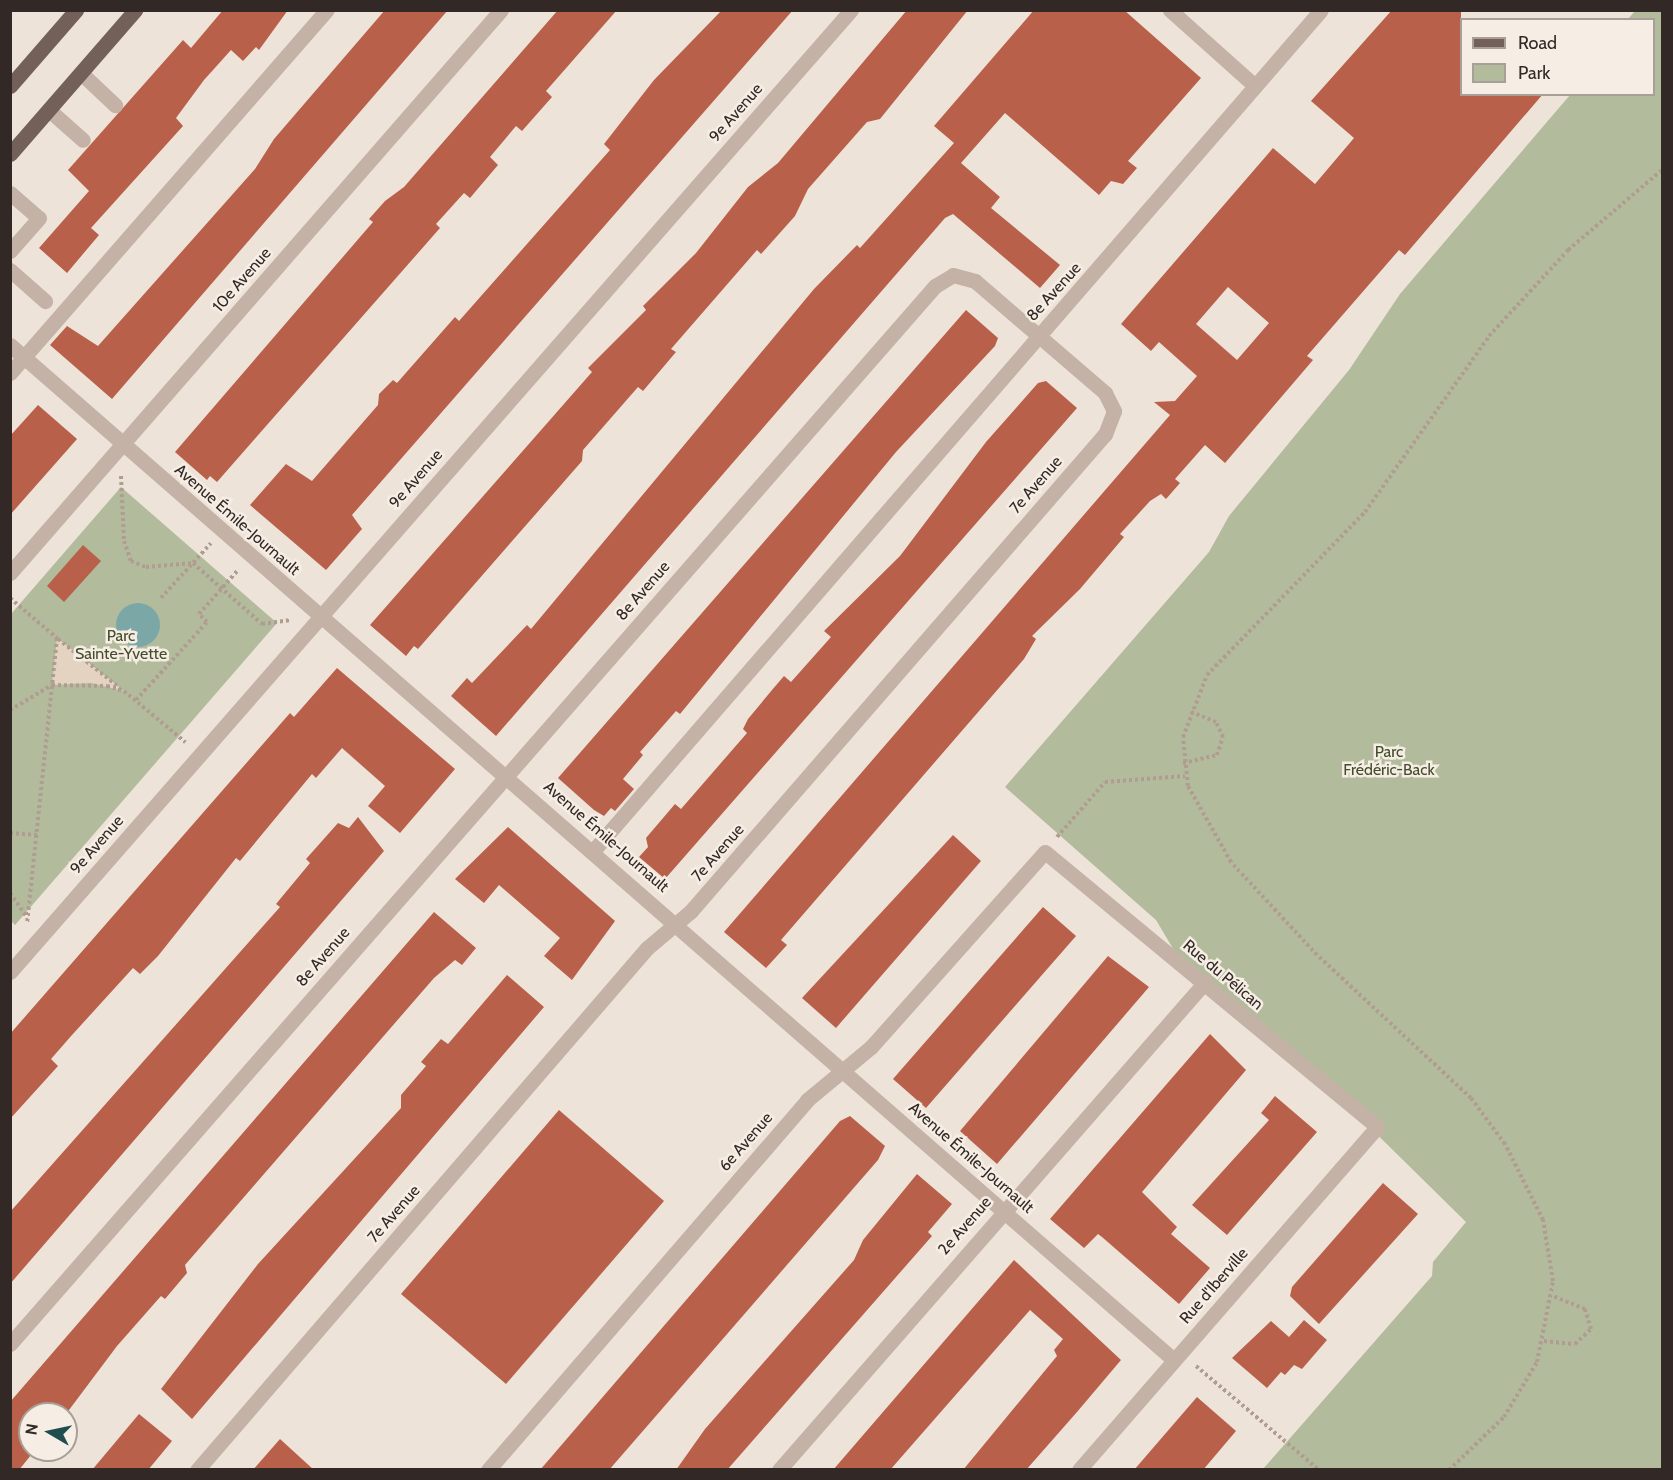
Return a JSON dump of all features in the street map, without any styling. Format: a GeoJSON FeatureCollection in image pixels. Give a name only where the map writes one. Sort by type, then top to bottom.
{"type":"FeatureCollection","features":[{"type":"Feature","properties":{"kind":"main road"},"geometry":{"type":"LineString","coordinates":[[12,82],[76,10]]}},
{"type":"Feature","properties":{"kind":"main road"},"geometry":{"type":"LineString","coordinates":[[10,154],[135,10]]}},
{"type":"Feature","properties":{"kind":"street"},"geometry":{"type":"LineString","coordinates":[[10,373],[327,10]]}},
{"type":"Feature","properties":{"kind":"street","name":"10e Avenue"},"geometry":{"type":"LineString","coordinates":[[10,573],[501,10]]}},
{"type":"Feature","properties":{"kind":"street","name":"9e Avenue"},"geometry":{"type":"LineString","coordinates":[[10,972],[851,10]]}},
{"type":"Feature","properties":{"kind":"street"},"geometry":{"type":"LineString","coordinates":[[1170,10],[1255,86]]}},
{"type":"Feature","properties":{"kind":"street","name":"8e Avenue"},"geometry":{"type":"LineString","coordinates":[[10,1344],[505,773],[935,286],[953,275],[975,281],[1040,337],[1321,10]]}},
{"type":"Feature","properties":{"kind":"street"},"geometry":{"type":"LineString","coordinates":[[81,73],[115,105]]}},
{"type":"Feature","properties":{"kind":"street"},"geometry":{"type":"LineString","coordinates":[[49,110],[83,140]]}},
{"type":"Feature","properties":{"kind":"street"},"geometry":{"type":"LineString","coordinates":[[10,193],[39,218],[10,251]]}},
{"type":"Feature","properties":{"kind":"street"},"geometry":{"type":"LineString","coordinates":[[10,270],[45,301]]}},
{"type":"Feature","properties":{"kind":"street"},"geometry":{"type":"LineString","coordinates":[[593,851],[1040,337]]}},
{"type":"Feature","properties":{"kind":"street","name":"7e Avenue"},"geometry":{"type":"LineString","coordinates":[[197,1470],[647,948],[677,923],[1105,434],[1114,411],[1105,393],[1040,337]]}},
{"type":"Feature","properties":{"kind":"street","name":"Avenue Émile-Journault"},"geometry":{"type":"LineString","coordinates":[[10,345],[221,531],[505,773],[1174,1360]]}},
{"type":"Feature","properties":{"kind":"street","name":"Rue du Pélican"},"geometry":{"type":"LineString","coordinates":[[1045,852],[1377,1127]]}},
{"type":"Feature","properties":{"kind":"street","name":"6e Avenue"},"geometry":{"type":"LineString","coordinates":[[488,1470],[807,1100],[872,1047],[1045,852]]}},
{"type":"Feature","properties":{"kind":"street","name":"2e Avenue"},"geometry":{"type":"LineString","coordinates":[[779,1470],[1003,1209],[1204,982]]}},
{"type":"Feature","properties":{"kind":"street","name":"Rue d'Iberville"},"geometry":{"type":"LineString","coordinates":[[1079,1470],[1377,1127]]}},
{"type":"Feature","properties":{"kind":"path"},"geometry":{"type":"LineString","coordinates":[[1449,1470],[1504,1417],[1544,1341],[1552,1296],[1543,1220],[1490,1122],[1252,887],[1213,838],[1185,776],[1183,763],[1189,711],[1222,656],[1365,512],[1514,307],[1568,250],[1662,170]]}},
{"type":"Feature","properties":{"kind":"path"},"geometry":{"type":"LineString","coordinates":[[121,472],[126,555],[146,567],[193,563],[262,624],[320,616]]}},
{"type":"Feature","properties":{"kind":"path"},"geometry":{"type":"LineString","coordinates":[[161,598],[221,531]]}},
{"type":"Feature","properties":{"kind":"path"},"geometry":{"type":"LineString","coordinates":[[136,700],[207,622],[199,614],[250,556]]}},
{"type":"Feature","properties":{"kind":"path"},"geometry":{"type":"LineString","coordinates":[[10,598],[199,754]]}},
{"type":"Feature","properties":{"kind":"path"},"geometry":{"type":"LineString","coordinates":[[22,959],[57,638]]}},
{"type":"Feature","properties":{"kind":"path"},"geometry":{"type":"LineString","coordinates":[[10,710],[52,685],[91,683],[124,691]]}},
{"type":"Feature","properties":{"kind":"path"},"geometry":{"type":"LineString","coordinates":[[1183,763],[1217,755],[1223,737],[1216,722],[1189,711]]}},
{"type":"Feature","properties":{"kind":"path"},"geometry":{"type":"LineString","coordinates":[[1045,852],[1105,782],[1185,776]]}},
{"type":"Feature","properties":{"kind":"path"},"geometry":{"type":"LineString","coordinates":[[10,832],[37,835]]}},
{"type":"Feature","properties":{"kind":"path"},"geometry":{"type":"LineString","coordinates":[[10,893],[28,918]]}},
{"type":"Feature","properties":{"kind":"path"},"geometry":{"type":"LineString","coordinates":[[1544,1341],[1575,1344],[1591,1329],[1585,1309],[1552,1296]]}},
{"type":"Feature","properties":{"kind":"path"},"geometry":{"type":"LineString","coordinates":[[1174,1360],[1202,1368],[1319,1470]]}},
{"type":"Feature","properties":{"kind":"green space","name":"Parc Frédéric-Back"},"geometry":{"type":"Polygon","coordinates":[[[1635,11],[1662,11],[1662,1469],[1263,1469],[1432,1276],[1433,1262],[1466,1222],[1339,1097],[1181,962],[1156,920],[1005,787],[1209,552],[1229,516],[1349,370],[1400,294],[1569,96],[1655,96],[1655,18],[1629,18],[1635,11]]]}},
{"type":"Feature","properties":{"kind":"green space","name":"Parc Sainte-Yvette"},"geometry":{"type":"Polygon","coordinates":[[[121,487],[277,623],[15,925],[11,921],[11,614],[121,487]]]}},
{"type":"Feature","properties":{"kind":"shaded area"},"geometry":{"type":"Polygon","coordinates":[[[57,638],[124,691],[91,683],[52,685],[57,638]]]}},
{"type":"Feature","properties":{"kind":"water"},"geometry":{"type":"Polygon","coordinates":[[[138,603],[153,610],[160,625],[153,640],[138,647],[123,640],[116,625],[123,610],[138,603]]]}},
{"type":"Feature","properties":{"kind":"building"},"geometry":{"type":"Polygon","coordinates":[[[223,10],[288,10],[259,50],[256,47],[243,61],[231,50],[204,80],[176,118],[183,126],[91,228],[99,235],[67,273],[39,248],[89,191],[68,170],[183,40],[191,48],[223,10]]]}},
{"type":"Feature","properties":{"kind":"building"},"geometry":{"type":"Polygon","coordinates":[[[385,10],[448,10],[112,399],[50,345],[67,326],[98,346],[255,169],[274,139],[385,10]]]}},
{"type":"Feature","properties":{"kind":"building"},"geometry":{"type":"Polygon","coordinates":[[[558,10],[617,10],[546,91],[552,97],[522,131],[516,126],[490,157],[498,165],[470,198],[464,193],[436,224],[440,228],[217,482],[210,476],[207,480],[175,452],[373,222],[369,219],[385,201],[404,187],[558,10]]]}},
{"type":"Feature","properties":{"kind":"building"},"geometry":{"type":"Polygon","coordinates":[[[722,10],[793,10],[352,515],[362,529],[326,570],[250,505],[286,464],[312,481],[378,405],[379,394],[393,380],[397,383],[455,317],[459,321],[610,150],[604,144],[654,80],[722,10]]]}},
{"type":"Feature","properties":{"kind":"building"},"geometry":{"type":"Polygon","coordinates":[[[907,10],[968,10],[880,119],[867,122],[808,189],[795,216],[761,254],[757,250],[671,349],[676,352],[643,391],[638,387],[583,450],[582,461],[418,649],[414,646],[406,656],[370,625],[592,372],[588,368],[646,310],[643,306],[696,253],[748,187],[778,163],[907,10]]]}},
{"type":"Feature","properties":{"kind":"building"},"geometry":{"type":"Polygon","coordinates":[[[1034,10],[1124,10],[1201,78],[1128,161],[1137,168],[1123,184],[1111,181],[1099,195],[1005,113],[961,163],[1000,197],[991,208],[1060,265],[1040,288],[953,214],[945,218],[496,736],[451,696],[467,678],[472,683],[527,625],[531,629],[814,289],[857,245],[860,248],[954,143],[934,126],[1034,10]]]}},
{"type":"Feature","properties":{"kind":"building"},"geometry":{"type":"Polygon","coordinates":[[[1392,10],[1461,10],[1460,96],[1541,96],[1405,255],[1399,250],[1307,356],[1313,360],[1225,463],[1205,445],[1175,479],[1180,483],[1166,499],[1161,494],[1150,501],[1120,534],[1124,537],[1080,589],[1032,636],[1036,639],[1024,659],[781,940],[787,945],[766,968],[724,932],[1170,415],[1154,402],[1175,401],[1197,376],[1159,342],[1151,351],[1121,324],[1273,148],[1315,184],[1354,138],[1311,101],[1392,10]],[[1228,287],[1196,324],[1237,360],[1269,323],[1228,287]]]}},
{"type":"Feature","properties":{"kind":"building"},"geometry":{"type":"Polygon","coordinates":[[[966,310],[998,338],[995,346],[896,452],[680,714],[676,711],[640,752],[643,755],[623,779],[634,789],[615,811],[611,808],[604,816],[594,810],[558,778],[966,310]]]}},
{"type":"Feature","properties":{"kind":"building"},"geometry":{"type":"Polygon","coordinates":[[[1046,381],[1077,408],[665,879],[639,857],[648,847],[646,838],[675,804],[681,809],[747,733],[743,729],[748,719],[772,690],[784,676],[791,682],[831,637],[824,631],[900,556],[986,442],[1038,383],[1046,381]]]}},
{"type":"Feature","properties":{"kind":"building"},"geometry":{"type":"Polygon","coordinates":[[[38,405],[77,439],[10,515],[10,436],[38,405]]]}},
{"type":"Feature","properties":{"kind":"building"},"geometry":{"type":"Polygon","coordinates":[[[83,545],[101,561],[64,602],[47,586],[83,545]]]}},
{"type":"Feature","properties":{"kind":"building"},"geometry":{"type":"Polygon","coordinates":[[[337,668],[455,769],[400,833],[368,806],[385,786],[342,748],[316,778],[312,774],[240,861],[236,858],[158,956],[140,974],[133,968],[72,1035],[51,1059],[58,1066],[10,1119],[10,1034],[290,713],[294,717],[337,668]]]}},
{"type":"Feature","properties":{"kind":"building"},"geometry":{"type":"Polygon","coordinates":[[[358,817],[384,851],[10,1284],[10,1212],[280,907],[276,904],[310,863],[306,859],[338,823],[349,828],[358,817]]]}},
{"type":"Feature","properties":{"kind":"building"},"geometry":{"type":"Polygon","coordinates":[[[508,827],[615,921],[572,980],[544,956],[560,938],[499,885],[484,903],[455,879],[508,827]]]}},
{"type":"Feature","properties":{"kind":"building"},"geometry":{"type":"Polygon","coordinates":[[[953,835],[981,861],[836,1028],[802,998],[953,835]]]}},
{"type":"Feature","properties":{"kind":"building"},"geometry":{"type":"Polygon","coordinates":[[[1043,907],[1076,936],[926,1108],[893,1079],[1043,907]]]}},
{"type":"Feature","properties":{"kind":"building"},"geometry":{"type":"Polygon","coordinates":[[[434,912],[476,948],[462,965],[455,960],[434,978],[185,1265],[187,1273],[165,1299],[161,1296],[117,1346],[75,1402],[18,1402],[18,1462],[25,1462],[19,1470],[10,1470],[10,1402],[434,912]]]}},
{"type":"Feature","properties":{"kind":"building"},"geometry":{"type":"Polygon","coordinates":[[[1108,956],[1149,987],[997,1164],[960,1131],[1108,956]]]}},
{"type":"Feature","properties":{"kind":"building"},"geometry":{"type":"Polygon","coordinates":[[[507,975],[544,1007],[192,1419],[161,1389],[258,1264],[401,1108],[401,1095],[426,1066],[421,1062],[441,1039],[448,1044],[507,975]]]}},
{"type":"Feature","properties":{"kind":"building"},"geometry":{"type":"Polygon","coordinates":[[[1210,1034],[1246,1070],[1142,1192],[1177,1227],[1171,1234],[1210,1268],[1179,1304],[1098,1234],[1084,1248],[1050,1219],[1210,1034]]]}},
{"type":"Feature","properties":{"kind":"building"},"geometry":{"type":"Polygon","coordinates":[[[1275,1096],[1317,1132],[1227,1235],[1192,1205],[1269,1120],[1261,1113],[1275,1096]]]}},
{"type":"Feature","properties":{"kind":"building"},"geometry":{"type":"Polygon","coordinates":[[[559,1110],[664,1201],[506,1384],[401,1294],[559,1110]]]}},
{"type":"Feature","properties":{"kind":"building"},"geometry":{"type":"Polygon","coordinates":[[[850,1116],[885,1146],[878,1160],[609,1470],[540,1470],[840,1121],[850,1116]]]}},
{"type":"Feature","properties":{"kind":"building"},"geometry":{"type":"Polygon","coordinates":[[[917,1174],[952,1204],[928,1232],[932,1236],[727,1470],[676,1470],[705,1429],[854,1260],[863,1240],[917,1174]]]}},
{"type":"Feature","properties":{"kind":"building"},"geometry":{"type":"Polygon","coordinates":[[[1383,1183],[1418,1214],[1319,1324],[1290,1296],[1292,1287],[1383,1183]]]}},
{"type":"Feature","properties":{"kind":"building"},"geometry":{"type":"Polygon","coordinates":[[[1014,1260],[1121,1360],[1077,1412],[1026,1470],[963,1470],[1057,1356],[1054,1350],[1063,1339],[1030,1310],[890,1470],[833,1470],[1014,1260]]]}},
{"type":"Feature","properties":{"kind":"building"},"geometry":{"type":"Polygon","coordinates":[[[1304,1320],[1327,1340],[1302,1369],[1294,1365],[1285,1375],[1281,1372],[1267,1388],[1232,1358],[1271,1321],[1289,1337],[1304,1320]]]}},
{"type":"Feature","properties":{"kind":"building"},"geometry":{"type":"Polygon","coordinates":[[[1197,1397],[1236,1431],[1203,1470],[1134,1470],[1197,1397]]]}},
{"type":"Feature","properties":{"kind":"building"},"geometry":{"type":"Polygon","coordinates":[[[139,1414],[172,1441],[148,1470],[92,1470],[139,1414]]]}},
{"type":"Feature","properties":{"kind":"building"},"geometry":{"type":"Polygon","coordinates":[[[280,1439],[314,1470],[253,1470],[280,1439]]]}}]}
